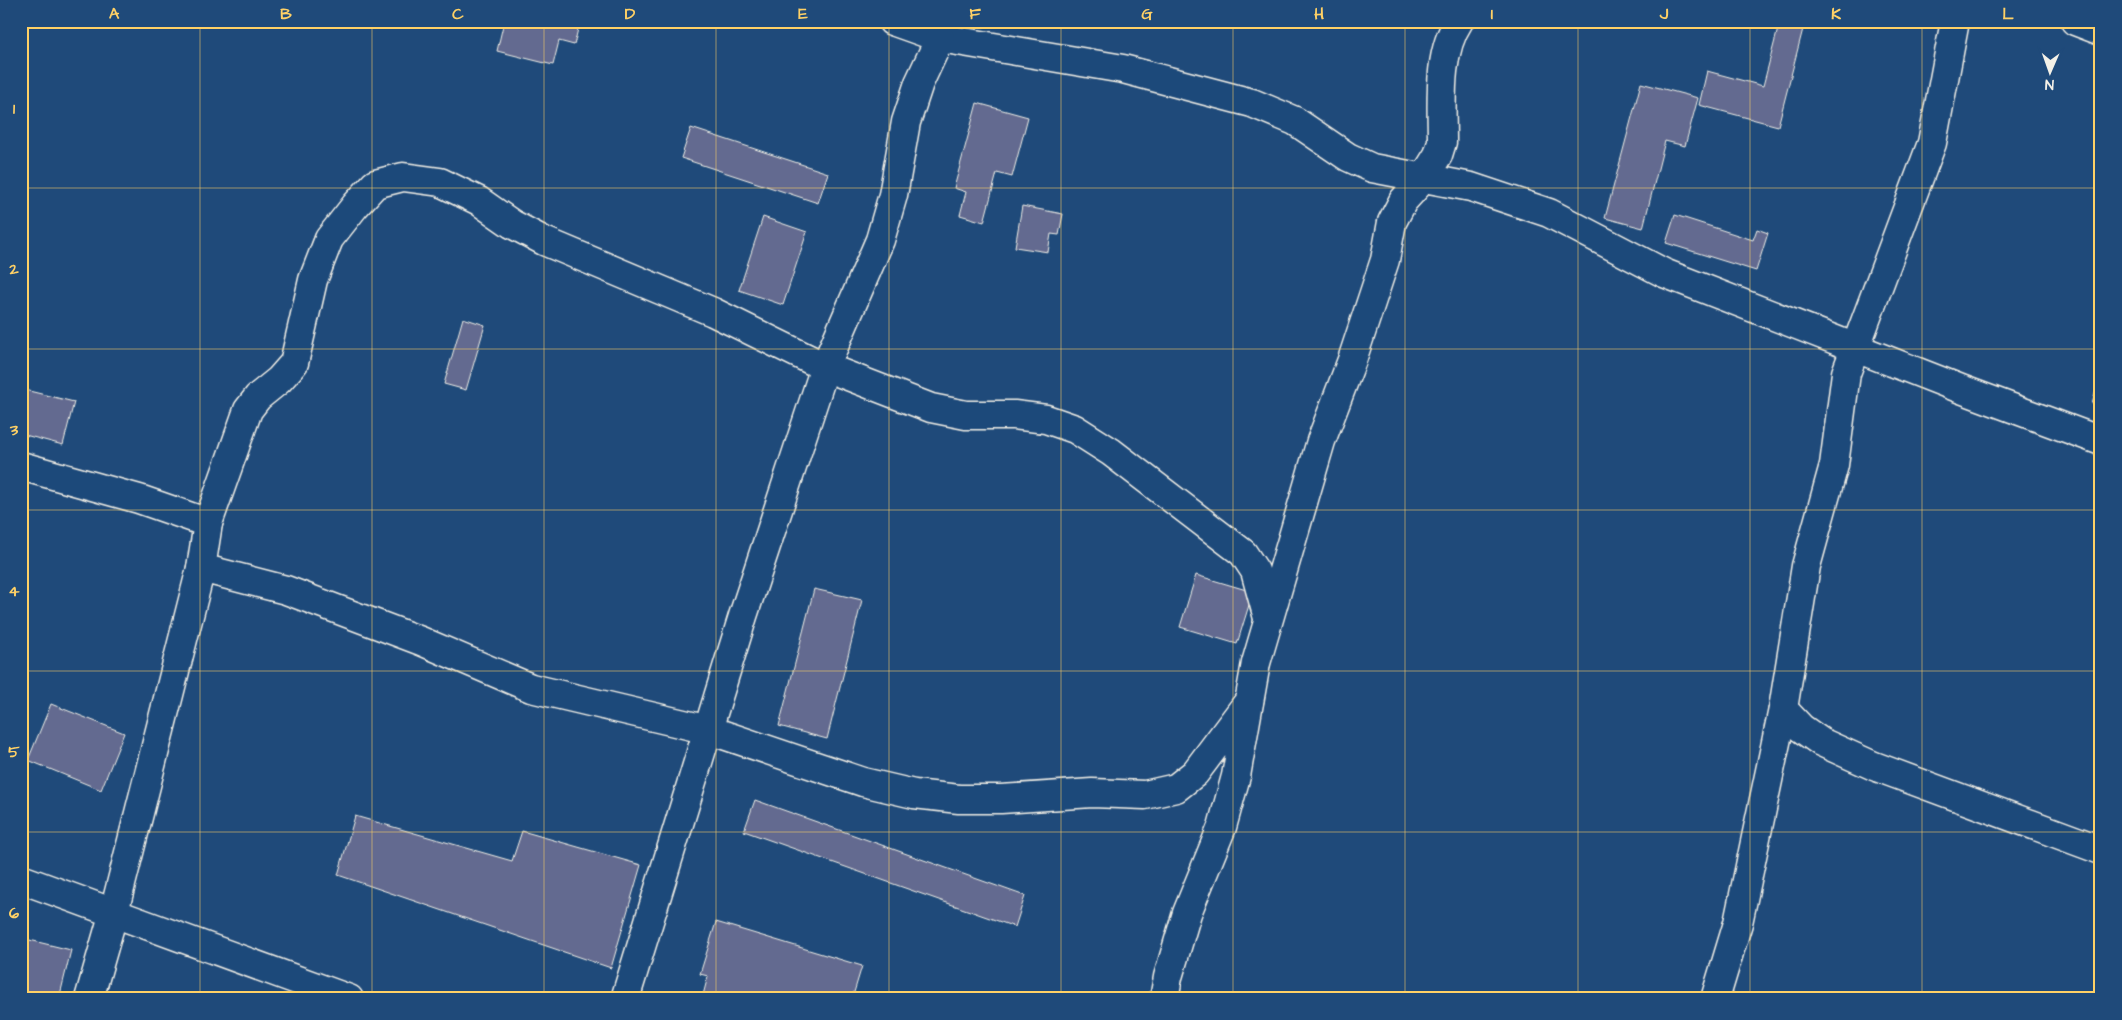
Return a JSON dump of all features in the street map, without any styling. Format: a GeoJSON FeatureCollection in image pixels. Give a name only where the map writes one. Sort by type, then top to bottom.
{"type":"FeatureCollection","features":[{"type":"Feature","properties":{"kind":"street"},"geometry":{"type":"LineString","coordinates":[[892,21],[940,38],[1123,69],[1252,103],[1295,121],[1356,161],[1372,168],[1471,187],[1549,213],[1664,274],[1855,349],[2101,441]]}},
{"type":"Feature","properties":{"kind":"street"},"geometry":{"type":"LineString","coordinates":[[1164,999],[1168,976],[1186,913],[1222,827],[1236,776],[1256,662],[1268,618],[1321,441],[1352,360],[1385,260],[1392,222],[1403,201],[1423,179],[1438,155],[1442,142],[1446,56],[1454,28],[1459,21]]}},
{"type":"Feature","properties":{"kind":"street"},"geometry":{"type":"LineString","coordinates":[[1715,999],[1738,923],[1783,709],[1806,566],[1834,465],[1846,373],[1932,143],[1955,21]]}},
{"type":"Feature","properties":{"kind":"street"},"geometry":{"type":"LineString","coordinates":[[2075,21],[2101,31]]}},
{"type":"Feature","properties":{"kind":"street"},"geometry":{"type":"LineString","coordinates":[[625,999],[743,616],[825,367],[880,240],[893,195],[906,122],[919,83],[940,38]]}},
{"type":"Feature","properties":{"kind":"street"},"geometry":{"type":"LineString","coordinates":[[89,999],[114,912],[201,568],[208,523],[248,410],[258,397],[279,380],[294,362],[313,280],[330,239],[375,184],[403,177],[440,182],[479,201],[512,224],[544,241],[713,312],[825,367],[931,408],[966,415],[1014,415],[1046,419],[1075,429],[1111,452],[1243,553],[1254,571],[1268,618]]}},
{"type":"Feature","properties":{"kind":"street"},"geometry":{"type":"LineString","coordinates":[[21,466],[139,499],[208,523]]}},
{"type":"Feature","properties":{"kind":"street"},"geometry":{"type":"LineString","coordinates":[[201,568],[294,593],[421,641],[531,688],[708,730],[863,782],[914,794],[968,799],[1092,793],[1145,794],[1176,788],[1195,773],[1249,701]]}},
{"type":"Feature","properties":{"kind":"street"},"geometry":{"type":"LineString","coordinates":[[1783,709],[1801,728],[1821,742],[1874,766],[2101,850]]}},
{"type":"Feature","properties":{"kind":"street"},"geometry":{"type":"LineString","coordinates":[[21,879],[349,999]]}},
{"type":"Feature","properties":{"kind":"building"},"geometry":{"type":"Polygon","coordinates":[[[504,21],[580,21],[574,45],[559,41],[553,65],[497,51],[504,21]]]}},
{"type":"Feature","properties":{"kind":"building"},"geometry":{"type":"Polygon","coordinates":[[[1780,21],[1805,21],[1778,126],[1699,105],[1707,71],[1763,86],[1780,21]]]}},
{"type":"Feature","properties":{"kind":"building"},"geometry":{"type":"Polygon","coordinates":[[[1641,83],[1698,98],[1685,146],[1665,141],[1643,228],[1605,218],[1641,83]]]}},
{"type":"Feature","properties":{"kind":"building"},"geometry":{"type":"Polygon","coordinates":[[[977,103],[1028,117],[1012,177],[997,173],[984,222],[960,215],[966,192],[954,188],[977,103]]]}},
{"type":"Feature","properties":{"kind":"building"},"geometry":{"type":"Polygon","coordinates":[[[691,128],[828,173],[818,203],[681,158],[691,128]]]}},
{"type":"Feature","properties":{"kind":"building"},"geometry":{"type":"Polygon","coordinates":[[[1022,206],[1063,214],[1059,235],[1051,234],[1048,252],[1015,247],[1022,206]]]}},
{"type":"Feature","properties":{"kind":"building"},"geometry":{"type":"Polygon","coordinates":[[[1675,215],[1753,240],[1757,229],[1768,233],[1756,271],[1666,243],[1675,215]]]}},
{"type":"Feature","properties":{"kind":"building"},"geometry":{"type":"Polygon","coordinates":[[[763,217],[807,232],[783,305],[739,290],[763,217]]]}},
{"type":"Feature","properties":{"kind":"building"},"geometry":{"type":"Polygon","coordinates":[[[463,318],[485,325],[466,390],[444,384],[463,318]]]}},
{"type":"Feature","properties":{"kind":"building"},"geometry":{"type":"Polygon","coordinates":[[[2101,373],[2101,406],[2092,404],[2101,373]]]}},
{"type":"Feature","properties":{"kind":"building"},"geometry":{"type":"Polygon","coordinates":[[[21,389],[74,402],[63,445],[21,434],[21,389]]]}},
{"type":"Feature","properties":{"kind":"building"},"geometry":{"type":"Polygon","coordinates":[[[1196,575],[1253,592],[1237,644],[1180,627],[1196,575]]]}},
{"type":"Feature","properties":{"kind":"building"},"geometry":{"type":"Polygon","coordinates":[[[814,589],[862,600],[827,739],[779,726],[814,589]]]}},
{"type":"Feature","properties":{"kind":"building"},"geometry":{"type":"Polygon","coordinates":[[[51,704],[124,733],[101,790],[28,760],[51,704]]]}},
{"type":"Feature","properties":{"kind":"building"},"geometry":{"type":"Polygon","coordinates":[[[755,800],[1025,896],[1015,927],[744,831],[755,800]]]}},
{"type":"Feature","properties":{"kind":"building"},"geometry":{"type":"Polygon","coordinates":[[[355,816],[512,861],[522,831],[641,865],[611,968],[338,875],[355,816]]]}},
{"type":"Feature","properties":{"kind":"building"},"geometry":{"type":"Polygon","coordinates":[[[716,922],[862,966],[852,999],[702,999],[708,976],[700,974],[716,922]]]}},
{"type":"Feature","properties":{"kind":"building"},"geometry":{"type":"Polygon","coordinates":[[[21,938],[71,950],[59,999],[21,999],[21,938]]]}}]}
